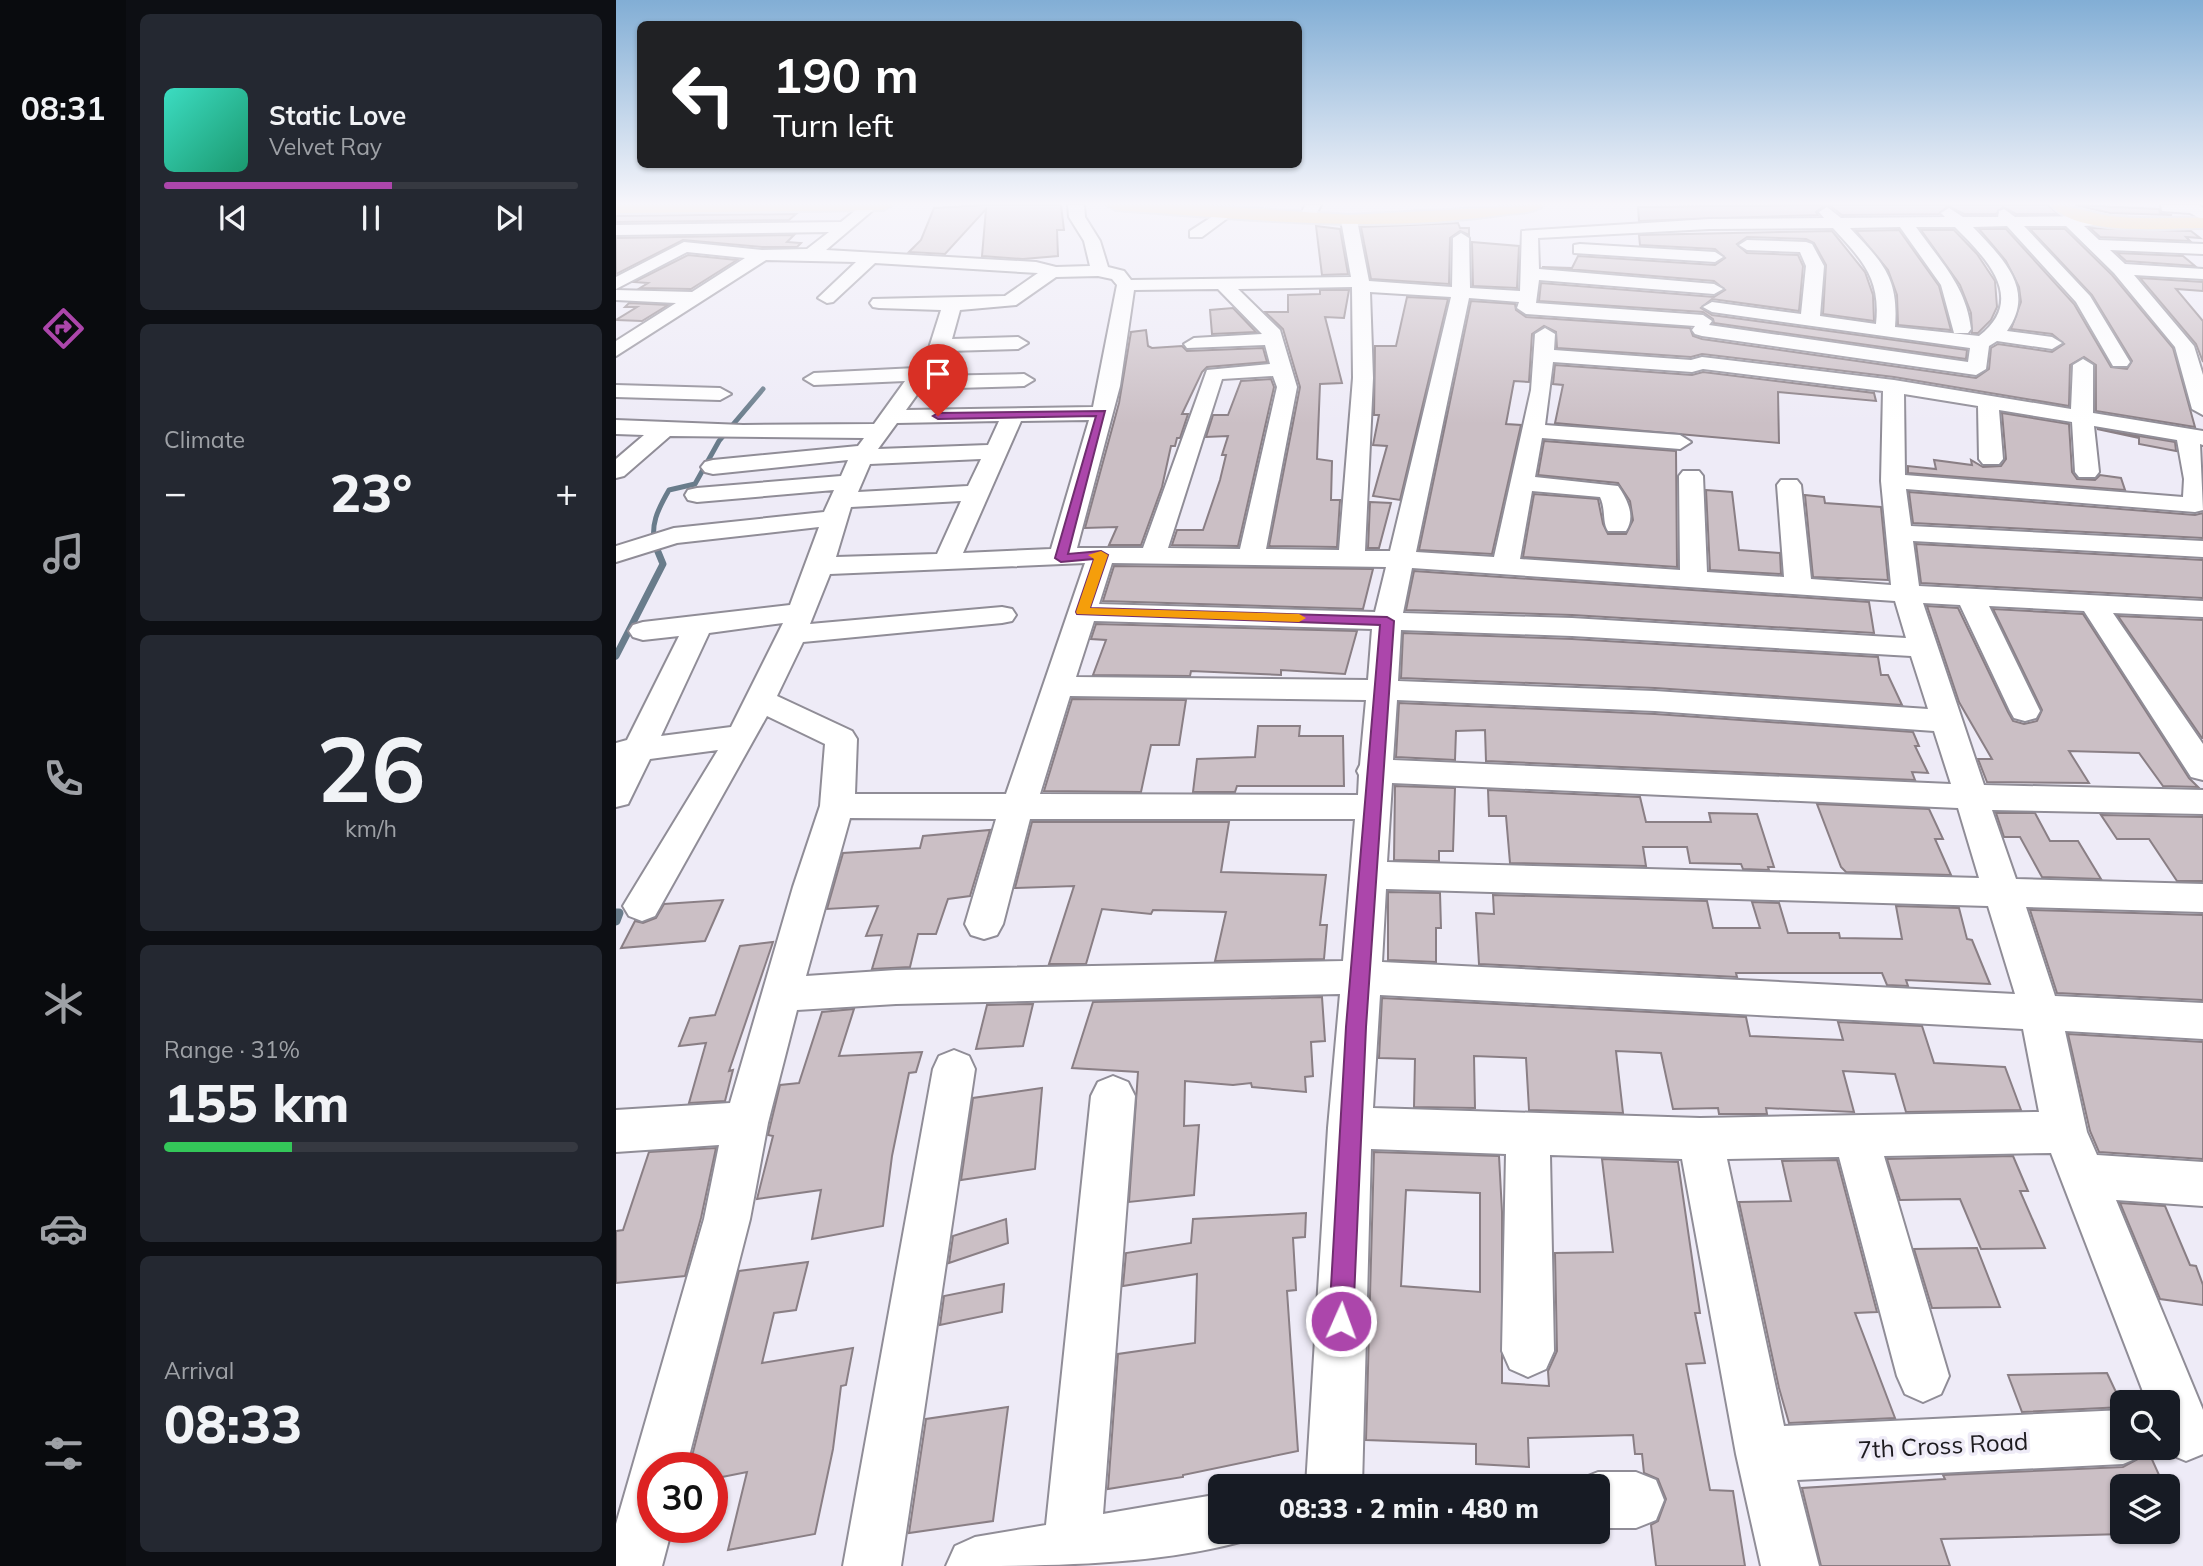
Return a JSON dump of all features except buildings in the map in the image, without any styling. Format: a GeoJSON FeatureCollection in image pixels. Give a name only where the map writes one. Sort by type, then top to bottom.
{"type":"FeatureCollection","features":[{"type":"Feature","properties":{"kind":"street"},"geometry":{"type":"LineString","coordinates":[[616,350],[725,278]]}},
{"type":"Feature","properties":{"kind":"street"},"geometry":{"type":"LineString","coordinates":[[827,298],[848,278]]}},
{"type":"Feature","properties":{"kind":"street"},"geometry":{"type":"LineString","coordinates":[[905,278],[879,303],[952,306],[1052,295]]}},
{"type":"Feature","properties":{"kind":"street"},"geometry":{"type":"LineString","coordinates":[[1016,297],[1043,278]]}},
{"type":"Feature","properties":{"kind":"street"},"geometry":{"type":"LineString","coordinates":[[1061,558],[1110,386],[1126,285],[1120,278]]}},
{"type":"Feature","properties":{"kind":"street"},"geometry":{"type":"LineString","coordinates":[[1352,558],[1363,378],[1359,278]]}},
{"type":"Feature","properties":{"kind":"street"},"geometry":{"type":"LineString","coordinates":[[1335,1474],[1359,977],[1387,621],[1461,292],[1461,278]]}},
{"type":"Feature","properties":{"kind":"street"},"geometry":{"type":"LineString","coordinates":[[1505,566],[1533,431],[1545,355],[1532,278]]}},
{"type":"Feature","properties":{"kind":"street"},"geometry":{"type":"LineString","coordinates":[[1548,278],[1707,317],[1976,369]]}},
{"type":"Feature","properties":{"kind":"street"},"geometry":{"type":"LineString","coordinates":[[1702,363],[1712,278]]}},
{"type":"Feature","properties":{"kind":"street"},"geometry":{"type":"LineString","coordinates":[[1810,320],[1814,278]]}},
{"type":"Feature","properties":{"kind":"street"},"geometry":{"type":"LineString","coordinates":[[1880,278],[1888,299],[1885,330]]}},
{"type":"Feature","properties":{"kind":"street"},"geometry":{"type":"LineString","coordinates":[[1945,278],[1954,289],[1961,306],[1961,329]]}},
{"type":"Feature","properties":{"kind":"street"},"geometry":{"type":"LineString","coordinates":[[1991,459],[1979,400],[1976,369],[1986,339],[2006,320],[2012,301],[2005,278]]}},
{"type":"Feature","properties":{"kind":"street"},"geometry":{"type":"LineString","coordinates":[[2064,278],[2084,300],[2120,362]]}},
{"type":"Feature","properties":{"kind":"street"},"geometry":{"type":"LineString","coordinates":[[2129,278],[2193,346],[2203,409]]}},
{"type":"Feature","properties":{"kind":"street"},"geometry":{"type":"LineString","coordinates":[[1126,285],[1360,284],[1461,292],[1539,308],[1810,320],[1885,330],[2052,343]]}},
{"type":"Feature","properties":{"kind":"street"},"geometry":{"type":"LineString","coordinates":[[1225,286],[1270,330],[1287,387],[1252,556]]}},
{"type":"Feature","properties":{"kind":"street"},"geometry":{"type":"LineString","coordinates":[[616,295],[695,298]]}},
{"type":"Feature","properties":{"kind":"street"},"geometry":{"type":"LineString","coordinates":[[642,906],[742,736],[820,566],[842,500],[862,455],[940,345],[952,306]]}},
{"type":"Feature","properties":{"kind":"street"},"geometry":{"type":"LineString","coordinates":[[616,323],[682,328]]}},
{"type":"Feature","properties":{"kind":"street"},"geometry":{"type":"LineString","coordinates":[[1194,344],[1272,339]]}},
{"type":"Feature","properties":{"kind":"street"},"geometry":{"type":"LineString","coordinates":[[940,345],[1018,343]]}},
{"type":"Feature","properties":{"kind":"street"},"geometry":{"type":"LineString","coordinates":[[1545,355],[1692,366],[1702,363],[1894,386],[2195,436],[2195,505],[1893,481]]}},
{"type":"Feature","properties":{"kind":"street"},"geometry":{"type":"LineString","coordinates":[[616,356],[639,357]]}},
{"type":"Feature","properties":{"kind":"street"},"geometry":{"type":"LineString","coordinates":[[2083,365],[2082,416],[2087,472]]}},
{"type":"Feature","properties":{"kind":"street"},"geometry":{"type":"LineString","coordinates":[[1153,555],[1213,374],[1281,369]]}},
{"type":"Feature","properties":{"kind":"street"},"geometry":{"type":"LineString","coordinates":[[814,379],[1024,380]]}},
{"type":"Feature","properties":{"kind":"street"},"geometry":{"type":"LineString","coordinates":[[1894,386],[1893,481],[1906,594],[2040,1010],[2065,1132],[2186,1434]]}},
{"type":"Feature","properties":{"kind":"street"},"geometry":{"type":"LineString","coordinates":[[616,391],[720,394]]}},
{"type":"Feature","properties":{"kind":"street"},"geometry":{"type":"LineString","coordinates":[[616,427],[727,431],[1102,413]]}},
{"type":"Feature","properties":{"kind":"street"},"geometry":{"type":"LineString","coordinates":[[946,562],[1012,416]]}},
{"type":"Feature","properties":{"kind":"street"},"geometry":{"type":"LineString","coordinates":[[616,471],[664,429]]}},
{"type":"Feature","properties":{"kind":"street"},"geometry":{"type":"LineString","coordinates":[[1533,431],[1680,442]]}},
{"type":"Feature","properties":{"kind":"street"},"geometry":{"type":"LineString","coordinates":[[713,467],[862,455],[996,451]]}},
{"type":"Feature","properties":{"kind":"street"},"geometry":{"type":"LineString","coordinates":[[1691,476],[1693,579]]}},
{"type":"Feature","properties":{"kind":"street"},"geometry":{"type":"LineString","coordinates":[[1521,483],[1609,491],[1618,509],[1617,526]]}},
{"type":"Feature","properties":{"kind":"street"},"geometry":{"type":"LineString","coordinates":[[1789,485],[1798,587]]}},
{"type":"Feature","properties":{"kind":"street"},"geometry":{"type":"LineString","coordinates":[[697,495],[842,500],[977,493]]}},
{"type":"Feature","properties":{"kind":"street"},"geometry":{"type":"LineString","coordinates":[[640,546],[842,500]]}},
{"type":"Feature","properties":{"kind":"street"},"geometry":{"type":"LineString","coordinates":[[1897,533],[2203,549]]}},
{"type":"Feature","properties":{"kind":"street"},"geometry":{"type":"LineString","coordinates":[[984,924],[1009,828],[1019,806],[1101,555]]}},
{"type":"Feature","properties":{"kind":"street"},"geometry":{"type":"LineString","coordinates":[[820,566],[1101,555],[1402,559],[1906,594],[2203,609]]}},
{"type":"Feature","properties":{"kind":"street"},"geometry":{"type":"LineString","coordinates":[[1971,598],[2025,711]]}},
{"type":"Feature","properties":{"kind":"street"},"geometry":{"type":"LineString","coordinates":[[2093,604],[2203,769]]}},
{"type":"Feature","properties":{"kind":"street"},"geometry":{"type":"LineString","coordinates":[[1082,612],[1572,627],[1923,648]]}},
{"type":"Feature","properties":{"kind":"street"},"geometry":{"type":"LineString","coordinates":[[643,631],[698,626],[1002,615]]}},
{"type":"Feature","properties":{"kind":"street"},"geometry":{"type":"LineString","coordinates":[[616,795],[628,752],[698,626]]}},
{"type":"Feature","properties":{"kind":"street"},"geometry":{"type":"LineString","coordinates":[[1057,687],[1380,690],[1656,701],[1947,721]]}},
{"type":"Feature","properties":{"kind":"street"},"geometry":{"type":"LineString","coordinates":[[663,1452],[727,1219],[746,1123],[837,806],[841,739],[759,700]]}},
{"type":"Feature","properties":{"kind":"street"},"geometry":{"type":"LineString","coordinates":[[628,752],[742,736]]}},
{"type":"Feature","properties":{"kind":"street"},"geometry":{"type":"LineString","coordinates":[[837,806],[1019,806],[1373,789],[2203,802]]}},
{"type":"Feature","properties":{"kind":"street"},"geometry":{"type":"LineString","coordinates":[[1369,875],[2001,890],[2203,898]]}},
{"type":"Feature","properties":{"kind":"street"},"geometry":{"type":"LineString","coordinates":[[782,993],[920,986],[1359,977],[2040,1010],[2203,1021]]}},
{"type":"Feature","properties":{"kind":"street"},"geometry":{"type":"LineString","coordinates":[[872,1566],[954,1069]]}},
{"type":"Feature","properties":{"kind":"street"},"geometry":{"type":"LineString","coordinates":[[1072,1548],[1113,1096]]}},
{"type":"Feature","properties":{"kind":"street"},"geometry":{"type":"LineString","coordinates":[[616,1131],[746,1123]]}},
{"type":"Feature","properties":{"kind":"street"},"geometry":{"type":"LineString","coordinates":[[1350,1128],[1700,1139],[2065,1132]]}},
{"type":"Feature","properties":{"kind":"street"},"geometry":{"type":"LineString","coordinates":[[1528,1132],[1528,1351]]}},
{"type":"Feature","properties":{"kind":"street"},"geometry":{"type":"LineString","coordinates":[[1856,1137],[1923,1376]]}},
{"type":"Feature","properties":{"kind":"street"},"geometry":{"type":"LineString","coordinates":[[1700,1139],[1763,1454],[1790,1566]]}},
{"type":"Feature","properties":{"kind":"street"},"geometry":{"type":"LineString","coordinates":[[2083,1176],[2203,1184]]}},
{"type":"Feature","properties":{"kind":"street","name":"7th Cross Road"},"geometry":{"type":"LineString","coordinates":[[1763,1454],[2110,1438]]}},
{"type":"Feature","properties":{"kind":"street"},"geometry":{"type":"LineString","coordinates":[[975,1566],[1208,1524]]}},
{"type":"Feature","properties":{"kind":"street"},"geometry":{"type":"LineString","coordinates":[[633,1566],[639,1543]]}},
{"type":"Feature","properties":{"kind":"waterway"},"geometry":{"type":"LineString","coordinates":[[656,548],[654,525],[669,490],[695,484],[719,441],[763,389]]}},
{"type":"Feature","properties":{"kind":"waterway"},"geometry":{"type":"LineString","coordinates":[[616,656],[663,564],[656,547]]}},
{"type":"Feature","properties":{"kind":"waterway"},"geometry":{"type":"LineString","coordinates":[[616,913],[619,913],[616,921]]}},
{"type":"Feature","properties":{"kind":"slow traffic"},"geometry":{"type":"LineString","coordinates":[[1094,555],[1101,555],[1082,612],[1299,618]]}},
{"type":"Feature","properties":{"kind":"route"},"geometry":{"type":"LineString","coordinates":[[938,416],[1102,413],[1061,558],[1101,555],[1082,612],[1387,621],[1373,771],[1369,875],[1360,962],[1341,1321]]}}]}
